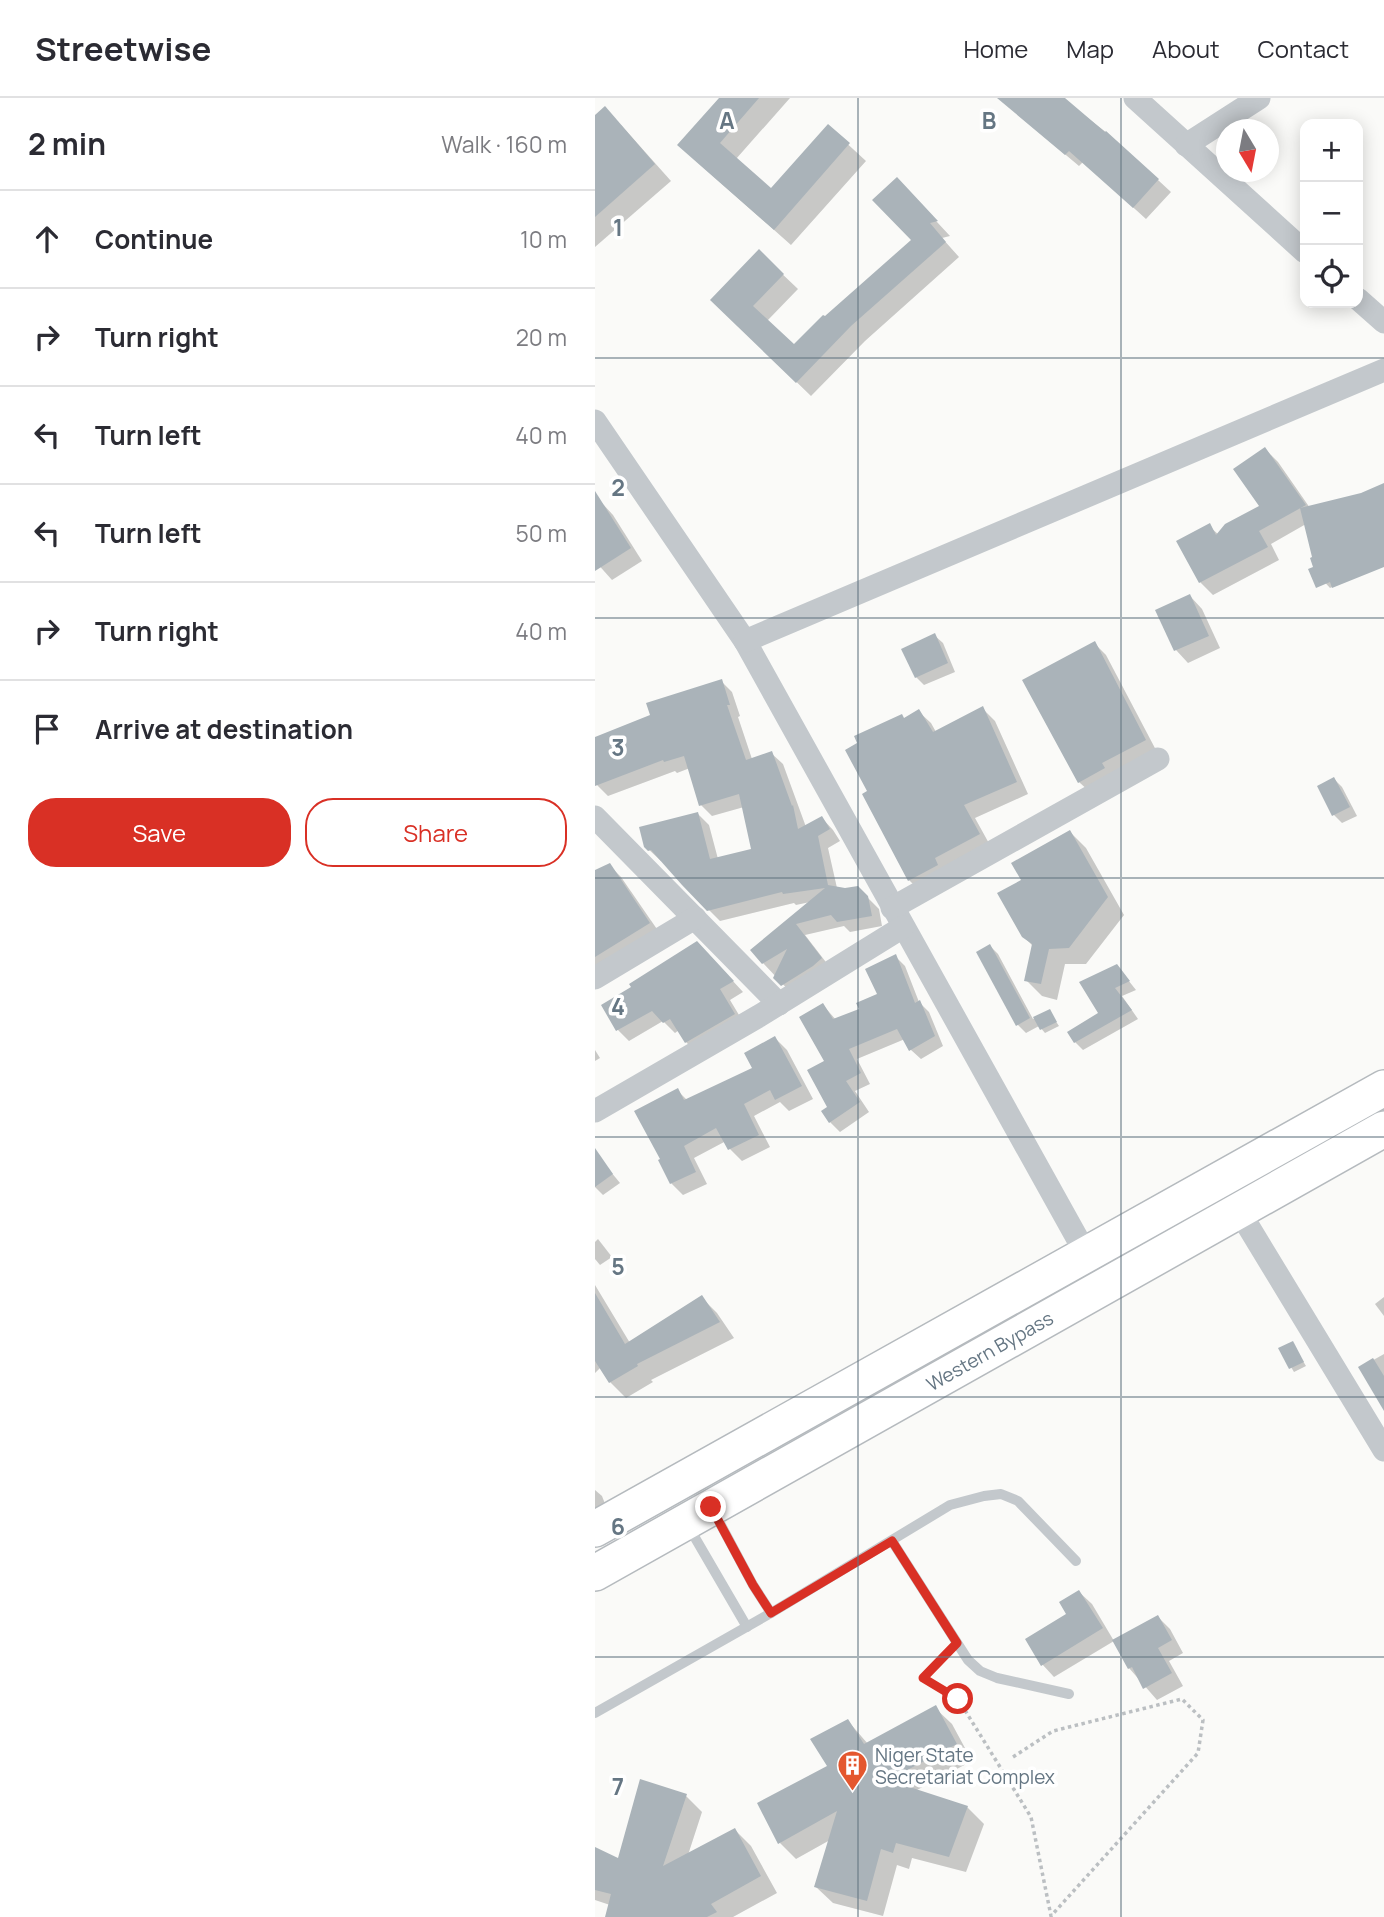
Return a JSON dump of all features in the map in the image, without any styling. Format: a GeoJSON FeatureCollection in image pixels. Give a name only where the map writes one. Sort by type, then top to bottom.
{"type":"FeatureCollection","features":[{"type":"Feature","properties":{"kind":"main road","name":"Western Bypass"},"geometry":{"type":"LineString","coordinates":[[595,1529],[1384,1088]]}},
{"type":"Feature","properties":{"kind":"main road","name":"Western Bypass"},"geometry":{"type":"LineString","coordinates":[[595,1573],[1384,1129]]}},
{"type":"Feature","properties":{"kind":"street"},"geometry":{"type":"LineString","coordinates":[[1135,98],[1300,248]]}},
{"type":"Feature","properties":{"kind":"street"},"geometry":{"type":"LineString","coordinates":[[1186,145],[1259,98]]}},
{"type":"Feature","properties":{"kind":"street"},"geometry":{"type":"LineString","coordinates":[[1363,303],[1384,322]]}},
{"type":"Feature","properties":{"kind":"street"},"geometry":{"type":"LineString","coordinates":[[745,641],[1384,370]]}},
{"type":"Feature","properties":{"kind":"street"},"geometry":{"type":"LineString","coordinates":[[595,421],[745,641],[1086,1254]]}},
{"type":"Feature","properties":{"kind":"street"},"geometry":{"type":"LineString","coordinates":[[595,1111],[779,1004],[898,918],[1157,759]]}},
{"type":"Feature","properties":{"kind":"street"},"geometry":{"type":"LineString","coordinates":[[595,817],[779,1004]]}},
{"type":"Feature","properties":{"kind":"street"},"geometry":{"type":"LineString","coordinates":[[595,978],[695,918]]}},
{"type":"Feature","properties":{"kind":"street"},"geometry":{"type":"LineString","coordinates":[[1238,1211],[1384,1450]]}},
{"type":"Feature","properties":{"kind":"lane"},"geometry":{"type":"LineString","coordinates":[[595,1713],[747,1627],[950,1506],[1001,1494],[1018,1501],[1076,1561]]}},
{"type":"Feature","properties":{"kind":"lane"},"geometry":{"type":"LineString","coordinates":[[698,1514],[753,1585],[771,1613]]}},
{"type":"Feature","properties":{"kind":"lane"},"geometry":{"type":"LineString","coordinates":[[698,1514],[747,1627]]}},
{"type":"Feature","properties":{"kind":"lane"},"geometry":{"type":"LineString","coordinates":[[892,1541],[968,1660],[981,1671],[997,1678],[1069,1694]]}},
{"type":"Feature","properties":{"kind":"path"},"geometry":{"type":"LineString","coordinates":[[957,1643],[923,1678],[958,1699],[1031,1817],[1051,1916],[1198,1753],[1203,1720],[1182,1699],[1053,1731],[1013,1757]]}},
{"type":"Feature","properties":{"kind":"building"},"geometry":{"type":"Polygon","coordinates":[[[719,98],[759,98],[720,143],[771,188],[828,124],[850,143],[774,230],[677,145],[719,98]]]}},
{"type":"Feature","properties":{"kind":"building"},"geometry":{"type":"Polygon","coordinates":[[[997,98],[1065,98],[1159,179],[1133,208],[1069,151],[1065,155],[997,98]]]}},
{"type":"Feature","properties":{"kind":"building"},"geometry":{"type":"Polygon","coordinates":[[[605,106],[655,164],[595,217],[595,115],[605,106]]]}},
{"type":"Feature","properties":{"kind":"building"},"geometry":{"type":"Polygon","coordinates":[[[897,177],[938,221],[930,223],[946,242],[851,326],[796,383],[710,300],[759,249],[784,274],[753,306],[794,344],[823,315],[911,240],[872,200],[897,177]]]}},
{"type":"Feature","properties":{"kind":"building"},"geometry":{"type":"Polygon","coordinates":[[[1265,447],[1306,505],[1259,531],[1268,547],[1199,583],[1176,541],[1210,523],[1216,535],[1225,524],[1259,506],[1233,469],[1265,447]]]}},
{"type":"Feature","properties":{"kind":"building"},"geometry":{"type":"Polygon","coordinates":[[[1384,483],[1384,567],[1332,588],[1330,582],[1316,588],[1308,569],[1313,567],[1312,557],[1300,508],[1361,493],[1384,483]]]}},
{"type":"Feature","properties":{"kind":"building"},"geometry":{"type":"Polygon","coordinates":[[[595,491],[631,548],[595,571],[595,491]]]}},
{"type":"Feature","properties":{"kind":"building"},"geometry":{"type":"Polygon","coordinates":[[[1190,594],[1209,636],[1174,651],[1155,610],[1190,594]]]}},
{"type":"Feature","properties":{"kind":"building"},"geometry":{"type":"Polygon","coordinates":[[[935,633],[948,663],[915,678],[901,649],[935,633]]]}},
{"type":"Feature","properties":{"kind":"building"},"geometry":{"type":"Polygon","coordinates":[[[1095,641],[1146,740],[1102,763],[1105,768],[1078,783],[1022,680],[1095,641]]]}},
{"type":"Feature","properties":{"kind":"building"},"geometry":{"type":"Polygon","coordinates":[[[722,679],[730,705],[727,705],[746,760],[772,751],[793,805],[798,829],[822,816],[830,829],[818,836],[828,885],[845,888],[858,886],[868,896],[872,916],[837,922],[831,915],[796,924],[822,958],[781,986],[773,978],[787,949],[762,964],[750,950],[825,888],[782,892],[707,911],[651,850],[648,851],[644,847],[639,827],[698,812],[710,859],[751,849],[739,794],[699,806],[684,756],[664,762],[663,760],[595,786],[595,737],[650,715],[646,703],[722,679]]]}},
{"type":"Feature","properties":{"kind":"building"},"geometry":{"type":"Polygon","coordinates":[[[983,706],[1017,782],[964,805],[980,834],[935,858],[938,865],[908,881],[862,794],[867,791],[845,750],[857,743],[854,736],[902,714],[904,718],[919,709],[933,732],[983,706]]]}},
{"type":"Feature","properties":{"kind":"building"},"geometry":{"type":"Polygon","coordinates":[[[1334,777],[1350,807],[1332,816],[1317,786],[1334,777]]]}},
{"type":"Feature","properties":{"kind":"building"},"geometry":{"type":"Polygon","coordinates":[[[1070,830],[1108,897],[1069,948],[1049,949],[1041,984],[1024,981],[1032,944],[1022,937],[997,893],[1021,880],[1011,863],[1070,830]]]}},
{"type":"Feature","properties":{"kind":"building"},"geometry":{"type":"Polygon","coordinates":[[[610,863],[650,923],[595,957],[595,870],[610,863]]]}},
{"type":"Feature","properties":{"kind":"building"},"geometry":{"type":"Polygon","coordinates":[[[697,941],[734,981],[720,989],[735,1014],[685,1043],[670,1019],[663,1023],[652,1011],[616,1031],[601,1005],[697,941]]]}},
{"type":"Feature","properties":{"kind":"building"},"geometry":{"type":"Polygon","coordinates":[[[990,944],[1030,1018],[1016,1026],[976,952],[990,944]]]}},
{"type":"Feature","properties":{"kind":"building"},"geometry":{"type":"Polygon","coordinates":[[[896,954],[915,1003],[920,1000],[935,1036],[909,1051],[897,1029],[849,1049],[861,1073],[846,1081],[860,1102],[829,1123],[821,1111],[827,1107],[807,1070],[824,1061],[799,1017],[823,1003],[833,1019],[859,1009],[856,1003],[877,994],[865,969],[896,954]]]}},
{"type":"Feature","properties":{"kind":"building"},"geometry":{"type":"Polygon","coordinates":[[[1117,964],[1130,981],[1115,988],[1132,1010],[1074,1043],[1067,1032],[1098,1013],[1079,982],[1117,964]]]}},
{"type":"Feature","properties":{"kind":"building"},"geometry":{"type":"Polygon","coordinates":[[[1050,1009],[1057,1022],[1040,1030],[1033,1017],[1050,1009]]]}},
{"type":"Feature","properties":{"kind":"building"},"geometry":{"type":"Polygon","coordinates":[[[775,1036],[802,1086],[775,1100],[770,1090],[744,1104],[759,1135],[728,1150],[716,1128],[684,1146],[696,1172],[670,1184],[634,1111],[678,1088],[684,1100],[752,1068],[744,1053],[775,1036]]]}},
{"type":"Feature","properties":{"kind":"building"},"geometry":{"type":"Polygon","coordinates":[[[595,1148],[613,1174],[595,1187],[595,1148]]]}},
{"type":"Feature","properties":{"kind":"building"},"geometry":{"type":"Polygon","coordinates":[[[595,1293],[625,1344],[702,1295],[720,1322],[637,1364],[638,1366],[609,1383],[595,1361],[595,1293]]]}},
{"type":"Feature","properties":{"kind":"building"},"geometry":{"type":"Polygon","coordinates":[[[1293,1341],[1304,1362],[1289,1369],[1278,1348],[1293,1341]]]}},
{"type":"Feature","properties":{"kind":"building"},"geometry":{"type":"Polygon","coordinates":[[[1373,1358],[1384,1376],[1384,1411],[1358,1367],[1373,1358]]]}},
{"type":"Feature","properties":{"kind":"building"},"geometry":{"type":"Polygon","coordinates":[[[1079,1590],[1103,1628],[1041,1666],[1025,1639],[1066,1614],[1059,1602],[1079,1590]]]}},
{"type":"Feature","properties":{"kind":"building"},"geometry":{"type":"Polygon","coordinates":[[[1158,1615],[1172,1640],[1158,1648],[1172,1673],[1143,1689],[1132,1667],[1128,1669],[1112,1640],[1158,1615]]]}},
{"type":"Feature","properties":{"kind":"building","name":"Niger State Secretariat Complex"},"geometry":{"type":"Polygon","coordinates":[[[936,1705],[957,1744],[888,1780],[968,1806],[949,1857],[896,1843],[893,1853],[881,1849],[867,1901],[814,1887],[837,1811],[778,1844],[757,1803],[827,1766],[810,1739],[848,1719],[864,1744],[936,1705]]]}},
{"type":"Feature","properties":{"kind":"building"},"geometry":{"type":"Polygon","coordinates":[[[640,1779],[687,1794],[663,1866],[735,1828],[761,1876],[711,1904],[717,1912],[707,1917],[605,1917],[611,1894],[595,1890],[595,1847],[618,1858],[640,1779]]]}},
{"type":"Feature","properties":{"kind":"place","name":"Niger State Secretariat Complex"},"geometry":{"type":"Point","coordinates":[852,1793]}},
{"type":"Feature","properties":{"kind":"route"},"geometry":{"type":"LineString","coordinates":[[711,1507],[771,1613],[892,1541],[957,1643],[923,1678],[958,1699]]}}]}
